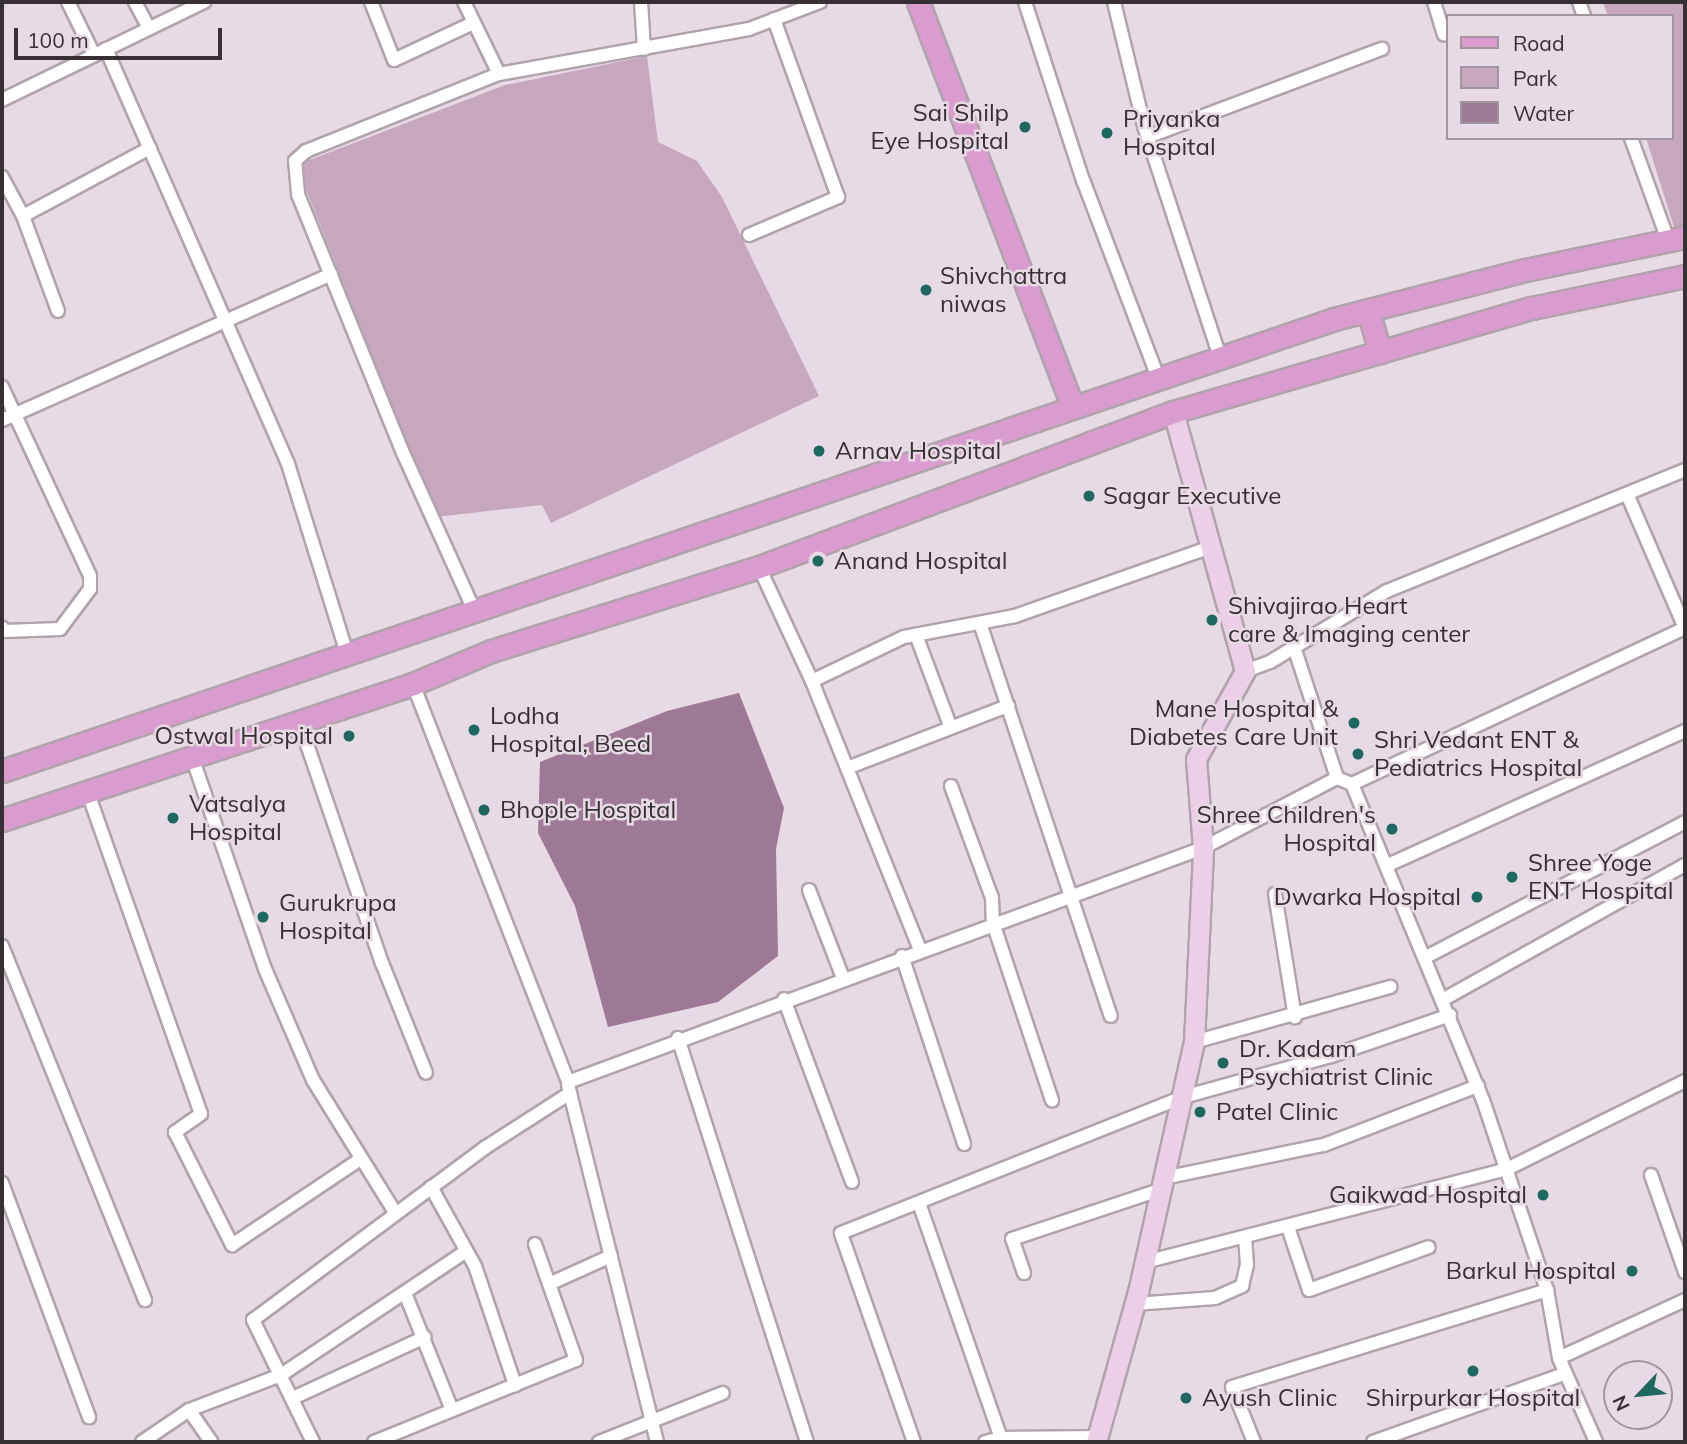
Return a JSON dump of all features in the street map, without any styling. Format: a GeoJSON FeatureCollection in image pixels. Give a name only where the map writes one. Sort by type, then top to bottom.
{"type":"FeatureCollection","features":[{"type":"Feature","properties":{"kind":"main road"},"geometry":{"type":"LineString","coordinates":[[918,2],[1072,406]]}},
{"type":"Feature","properties":{"kind":"main road"},"geometry":{"type":"LineString","coordinates":[[2,771],[1220,357],[1368,310],[1525,270],[1676,239]]}},
{"type":"Feature","properties":{"kind":"main road"},"geometry":{"type":"LineString","coordinates":[[2,820],[88,793],[191,754],[413,684],[491,651],[758,567],[1173,412],[1532,308],[1685,276]]}},
{"type":"Feature","properties":{"kind":"main road"},"geometry":{"type":"LineString","coordinates":[[1368,310],[1380,352]]}},
{"type":"Feature","properties":{"kind":"main road"},"geometry":{"type":"LineString","coordinates":[[1097,1440],[1135,1304],[1194,1042],[1203,848],[1196,759],[1245,671],[1173,412]]}},
{"type":"Feature","properties":{"kind":"street"},"geometry":{"type":"LineString","coordinates":[[68,2],[100,52],[150,148],[227,320],[288,464],[346,654]]}},
{"type":"Feature","properties":{"kind":"street"},"geometry":{"type":"LineString","coordinates":[[135,2],[149,28]]}},
{"type":"Feature","properties":{"kind":"street"},"geometry":{"type":"LineString","coordinates":[[2,97],[204,2]]}},
{"type":"Feature","properties":{"kind":"street"},"geometry":{"type":"LineString","coordinates":[[371,2],[394,60],[471,24]]}},
{"type":"Feature","properties":{"kind":"street"},"geometry":{"type":"LineString","coordinates":[[464,2],[471,24],[499,74]]}},
{"type":"Feature","properties":{"kind":"street"},"geometry":{"type":"LineString","coordinates":[[641,2],[644,49]]}},
{"type":"Feature","properties":{"kind":"street"},"geometry":{"type":"LineString","coordinates":[[474,610],[403,453],[298,194],[295,161],[306,150],[499,74],[749,29],[820,2]]}},
{"type":"Feature","properties":{"kind":"street"},"geometry":{"type":"LineString","coordinates":[[1025,2],[1083,180],[1158,377]]}},
{"type":"Feature","properties":{"kind":"street"},"geometry":{"type":"LineString","coordinates":[[1114,2],[1150,136],[1220,357]]}},
{"type":"Feature","properties":{"kind":"street"},"geometry":{"type":"LineString","coordinates":[[1433,2],[1444,34]]}},
{"type":"Feature","properties":{"kind":"street"},"geometry":{"type":"LineString","coordinates":[[749,235],[838,197],[774,19]]}},
{"type":"Feature","properties":{"kind":"street"},"geometry":{"type":"LineString","coordinates":[[1150,136],[1382,49]]}},
{"type":"Feature","properties":{"kind":"street"},"geometry":{"type":"LineString","coordinates":[[1632,140],[1676,239]]}},
{"type":"Feature","properties":{"kind":"street"},"geometry":{"type":"LineString","coordinates":[[23,216],[150,148]]}},
{"type":"Feature","properties":{"kind":"street"},"geometry":{"type":"LineString","coordinates":[[2,177],[23,216],[58,311]]}},
{"type":"Feature","properties":{"kind":"street"},"geometry":{"type":"LineString","coordinates":[[8,417],[331,274]]}},
{"type":"Feature","properties":{"kind":"street"},"geometry":{"type":"LineString","coordinates":[[2,387],[8,417],[90,576],[90,589],[60,629],[2,630]]}},
{"type":"Feature","properties":{"kind":"street"},"geometry":{"type":"LineString","coordinates":[[1245,671],[1294,646],[1387,591],[1685,470]]}},
{"type":"Feature","properties":{"kind":"street"},"geometry":{"type":"LineString","coordinates":[[1352,784],[1685,629],[1627,494]]}},
{"type":"Feature","properties":{"kind":"street"},"geometry":{"type":"LineString","coordinates":[[811,681],[864,653],[916,635],[1015,616],[1211,547]]}},
{"type":"Feature","properties":{"kind":"street"},"geometry":{"type":"LineString","coordinates":[[758,567],[811,681],[920,950]]}},
{"type":"Feature","properties":{"kind":"street"},"geometry":{"type":"LineString","coordinates":[[980,623],[1111,1016]]}},
{"type":"Feature","properties":{"kind":"street"},"geometry":{"type":"LineString","coordinates":[[916,635],[951,728]]}},
{"type":"Feature","properties":{"kind":"street"},"geometry":{"type":"LineString","coordinates":[[1294,646],[1337,778]]}},
{"type":"Feature","properties":{"kind":"street"},"geometry":{"type":"LineString","coordinates":[[413,684],[569,1087],[657,1442]]}},
{"type":"Feature","properties":{"kind":"street"},"geometry":{"type":"LineString","coordinates":[[847,768],[1008,706]]}},
{"type":"Feature","properties":{"kind":"street"},"geometry":{"type":"LineString","coordinates":[[299,721],[382,963],[426,1073]]}},
{"type":"Feature","properties":{"kind":"street"},"geometry":{"type":"LineString","coordinates":[[1388,865],[1685,731]]}},
{"type":"Feature","properties":{"kind":"street"},"geometry":{"type":"LineString","coordinates":[[191,754],[265,968],[313,1080],[359,1160],[395,1212]]}},
{"type":"Feature","properties":{"kind":"street"},"geometry":{"type":"LineString","coordinates":[[313,1442],[253,1320],[395,1212],[569,1087],[678,1038],[1203,848],[1337,778],[1352,784],[1444,999],[1478,1086],[1547,1290],[1564,1374],[1596,1442]]}},
{"type":"Feature","properties":{"kind":"street"},"geometry":{"type":"LineString","coordinates":[[951,786],[992,898],[993,923],[1052,1100]]}},
{"type":"Feature","properties":{"kind":"street"},"geometry":{"type":"LineString","coordinates":[[88,793],[201,1114],[176,1132],[232,1245],[359,1160]]}},
{"type":"Feature","properties":{"kind":"street"},"geometry":{"type":"LineString","coordinates":[[1426,957],[1685,822]]}},
{"type":"Feature","properties":{"kind":"street"},"geometry":{"type":"LineString","coordinates":[[1444,999],[1685,865]]}},
{"type":"Feature","properties":{"kind":"street"},"geometry":{"type":"LineString","coordinates":[[809,890],[843,978]]}},
{"type":"Feature","properties":{"kind":"street"},"geometry":{"type":"LineString","coordinates":[[1275,894],[1294,1017]]}},
{"type":"Feature","properties":{"kind":"street"},"geometry":{"type":"LineString","coordinates":[[2,946],[145,1300]]}},
{"type":"Feature","properties":{"kind":"street"},"geometry":{"type":"LineString","coordinates":[[902,956],[964,1144]]}},
{"type":"Feature","properties":{"kind":"street"},"geometry":{"type":"LineString","coordinates":[[1194,1042],[1294,1017],[1390,987]]}},
{"type":"Feature","properties":{"kind":"street"},"geometry":{"type":"LineString","coordinates":[[784,999],[852,1182]]}},
{"type":"Feature","properties":{"kind":"street"},"geometry":{"type":"LineString","coordinates":[[914,1442],[841,1233],[1183,1097],[1331,1056],[1450,1015]]}},
{"type":"Feature","properties":{"kind":"street"},"geometry":{"type":"LineString","coordinates":[[678,1038],[807,1442]]}},
{"type":"Feature","properties":{"kind":"street"},"geometry":{"type":"LineString","coordinates":[[1145,1262],[1507,1169],[1685,1081]]}},
{"type":"Feature","properties":{"kind":"street"},"geometry":{"type":"LineString","coordinates":[[1024,1273],[1012,1239],[1163,1184],[1324,1145],[1478,1086]]}},
{"type":"Feature","properties":{"kind":"street"},"geometry":{"type":"LineString","coordinates":[[1651,1175],[1685,1272]]}},
{"type":"Feature","properties":{"kind":"street"},"geometry":{"type":"LineString","coordinates":[[2,1182],[89,1418]]}},
{"type":"Feature","properties":{"kind":"street"},"geometry":{"type":"LineString","coordinates":[[431,1187],[466,1251],[515,1385]]}},
{"type":"Feature","properties":{"kind":"street"},"geometry":{"type":"LineString","coordinates":[[919,1203],[1001,1438]]}},
{"type":"Feature","properties":{"kind":"street"},"geometry":{"type":"LineString","coordinates":[[1288,1227],[1309,1290],[1429,1247]]}},
{"type":"Feature","properties":{"kind":"street"},"geometry":{"type":"LineString","coordinates":[[1135,1304],[1215,1298],[1242,1286],[1247,1265],[1245,1237]]}},
{"type":"Feature","properties":{"kind":"street"},"geometry":{"type":"LineString","coordinates":[[374,1442],[576,1360],[535,1244]]}},
{"type":"Feature","properties":{"kind":"street"},"geometry":{"type":"LineString","coordinates":[[142,1442],[189,1410],[281,1375],[466,1251]]}},
{"type":"Feature","properties":{"kind":"street"},"geometry":{"type":"LineString","coordinates":[[549,1284],[611,1256]]}},
{"type":"Feature","properties":{"kind":"street"},"geometry":{"type":"LineString","coordinates":[[1254,1442],[1232,1387],[1547,1290]]}},
{"type":"Feature","properties":{"kind":"street"},"geometry":{"type":"LineString","coordinates":[[405,1293],[425,1337],[452,1410]]}},
{"type":"Feature","properties":{"kind":"street"},"geometry":{"type":"LineString","coordinates":[[1559,1358],[1685,1300]]}},
{"type":"Feature","properties":{"kind":"street"},"geometry":{"type":"LineString","coordinates":[[293,1398],[425,1337]]}},
{"type":"Feature","properties":{"kind":"street"},"geometry":{"type":"LineString","coordinates":[[1373,1442],[1564,1374]]}},
{"type":"Feature","properties":{"kind":"street"},"geometry":{"type":"LineString","coordinates":[[599,1442],[723,1394]]}},
{"type":"Feature","properties":{"kind":"street"},"geometry":{"type":"LineString","coordinates":[[189,1410],[211,1442]]}},
{"type":"Feature","properties":{"kind":"street"},"geometry":{"type":"LineString","coordinates":[[985,1442],[1001,1438],[1097,1440]]}},
{"type":"Feature","properties":{"kind":"green space"},"geometry":{"type":"Polygon","coordinates":[[[1603,2],[1685,2],[1685,227],[1674,227],[1647,140],[1673,140],[1673,14],[1607,14],[1603,2]]]}},
{"type":"Feature","properties":{"kind":"green space"},"geometry":{"type":"Polygon","coordinates":[[[647,56],[658,142],[697,161],[722,197],[819,396],[551,523],[542,505],[436,517],[299,172],[307,161],[505,85],[647,56]]]}},
{"type":"Feature","properties":{"kind":"water"},"geometry":{"type":"Polygon","coordinates":[[[739,693],[784,808],[776,849],[778,956],[718,1002],[608,1027],[575,906],[538,833],[540,762],[667,711],[739,693]]]}},
{"type":"Feature","properties":{"kind":"place","name":"Sai Shilp Eye Hospital"},"geometry":{"type":"Point","coordinates":[1025,127]}},
{"type":"Feature","properties":{"kind":"place","name":"Priyanka Hospital"},"geometry":{"type":"Point","coordinates":[1107,133]}},
{"type":"Feature","properties":{"kind":"place","name":"Shivchattra niwas"},"geometry":{"type":"Point","coordinates":[926,290]}},
{"type":"Feature","properties":{"kind":"place","name":"Arnav Hospital"},"geometry":{"type":"Point","coordinates":[819,451]}},
{"type":"Feature","properties":{"kind":"place","name":"Sagar Executive"},"geometry":{"type":"Point","coordinates":[1089,496]}},
{"type":"Feature","properties":{"kind":"place","name":"Anand Hospital"},"geometry":{"type":"Point","coordinates":[818,561]}},
{"type":"Feature","properties":{"kind":"place","name":"Shivajirao Heart care & Imaging center"},"geometry":{"type":"Point","coordinates":[1212,620]}},
{"type":"Feature","properties":{"kind":"place","name":"Mane Hospital & Diabetes Care Unit"},"geometry":{"type":"Point","coordinates":[1354,723]}},
{"type":"Feature","properties":{"kind":"place","name":"Lodha Hospital, Beed"},"geometry":{"type":"Point","coordinates":[474,730]}},
{"type":"Feature","properties":{"kind":"place","name":"Ostwal Hospital"},"geometry":{"type":"Point","coordinates":[349,736]}},
{"type":"Feature","properties":{"kind":"place","name":"Shri Vedant ENT & Pediatrics Hospital"},"geometry":{"type":"Point","coordinates":[1358,754]}},
{"type":"Feature","properties":{"kind":"place","name":"Bhople Hospital"},"geometry":{"type":"Point","coordinates":[484,810]}},
{"type":"Feature","properties":{"kind":"place","name":"Vatsalya Hospital"},"geometry":{"type":"Point","coordinates":[173,818]}},
{"type":"Feature","properties":{"kind":"place","name":"Shree Children's Hospital"},"geometry":{"type":"Point","coordinates":[1392,829]}},
{"type":"Feature","properties":{"kind":"place","name":"Shree Yoge ENT Hospital"},"geometry":{"type":"Point","coordinates":[1512,877]}},
{"type":"Feature","properties":{"kind":"place","name":"Dwarka Hospital"},"geometry":{"type":"Point","coordinates":[1477,897]}},
{"type":"Feature","properties":{"kind":"place","name":"Gurukrupa Hospital"},"geometry":{"type":"Point","coordinates":[263,917]}},
{"type":"Feature","properties":{"kind":"place","name":"Dr. Kadam Psychiatrist Clinic"},"geometry":{"type":"Point","coordinates":[1223,1063]}},
{"type":"Feature","properties":{"kind":"place","name":"Patel Clinic"},"geometry":{"type":"Point","coordinates":[1200,1112]}},
{"type":"Feature","properties":{"kind":"place","name":"Gaikwad Hospital"},"geometry":{"type":"Point","coordinates":[1543,1195]}},
{"type":"Feature","properties":{"kind":"place","name":"Barkul Hospital"},"geometry":{"type":"Point","coordinates":[1632,1271]}},
{"type":"Feature","properties":{"kind":"place","name":"Shirpurkar Hospital"},"geometry":{"type":"Point","coordinates":[1473,1371]}},
{"type":"Feature","properties":{"kind":"place","name":"Ayush Clinic"},"geometry":{"type":"Point","coordinates":[1186,1398]}}]}
